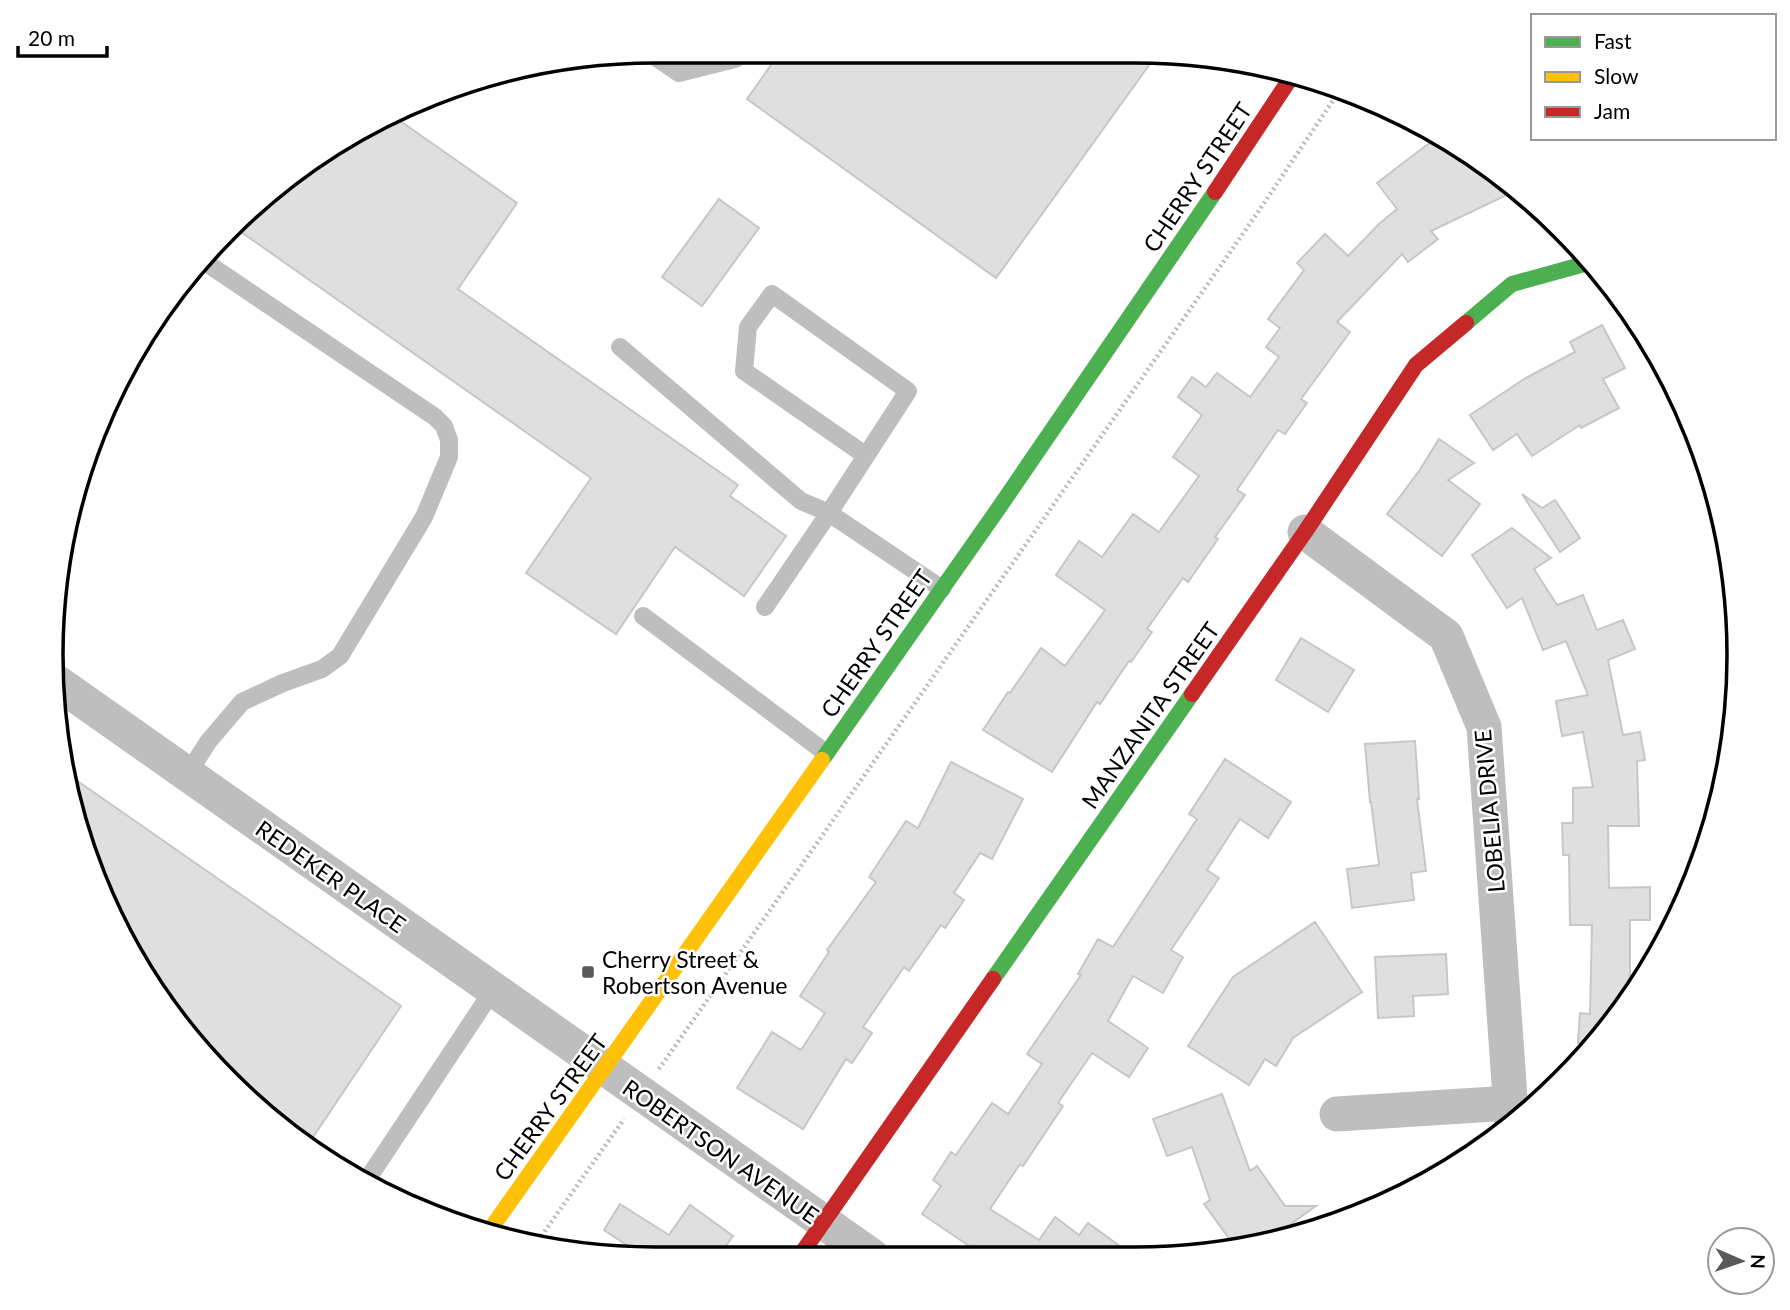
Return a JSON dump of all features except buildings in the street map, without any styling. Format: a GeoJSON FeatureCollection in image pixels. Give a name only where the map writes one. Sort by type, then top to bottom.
{"type":"FeatureCollection","features":[{"type":"Feature","properties":{"kind":"street","name":"CHERRY STREET"},"geometry":{"type":"LineString","coordinates":[[494,1225],[942,589],[1202,212],[1287,83]]}},
{"type":"Feature","properties":{"kind":"street","name":"MANZANITA STREET"},"geometry":{"type":"LineString","coordinates":[[806,1247],[1305,532],[1416,365],[1512,284],[1580,265]]}},
{"type":"Feature","properties":{"kind":"street","name":"LOBELIA DRIVE"},"geometry":{"type":"LineString","coordinates":[[1305,532],[1446,636],[1484,727],[1511,1112]]}},
{"type":"Feature","properties":{"kind":"street","name":"REDEKER PLACE"},"geometry":{"type":"LineString","coordinates":[[64,687],[604,1069]]}},
{"type":"Feature","properties":{"kind":"street","name":"ROBERTSON AVENUE"},"geometry":{"type":"LineString","coordinates":[[604,1069],[859,1247]]}},
{"type":"Feature","properties":{"kind":"street"},"geometry":{"type":"LineString","coordinates":[[1337,1114],[1507,1115]]}},
{"type":"Feature","properties":{"kind":"lane"},"geometry":{"type":"LineString","coordinates":[[664,63],[679,73],[719,63]]}},
{"type":"Feature","properties":{"kind":"lane"},"geometry":{"type":"LineString","coordinates":[[187,775],[208,742],[242,702],[322,669],[340,656],[424,517],[449,457],[449,440],[444,426],[435,417],[210,265]]}},
{"type":"Feature","properties":{"kind":"lane"},"geometry":{"type":"LineString","coordinates":[[765,607],[908,391],[772,294],[748,327],[744,371],[865,455]]}},
{"type":"Feature","properties":{"kind":"lane"},"geometry":{"type":"LineString","coordinates":[[620,348],[801,502],[829,513],[942,589]]}},
{"type":"Feature","properties":{"kind":"lane"},"geometry":{"type":"LineString","coordinates":[[643,615],[826,753]]}},
{"type":"Feature","properties":{"kind":"lane"},"geometry":{"type":"LineString","coordinates":[[371,1174],[493,990]]}},
{"type":"Feature","properties":{"kind":"path"},"geometry":{"type":"LineString","coordinates":[[542,1236],[1256,215],[1335,98]]}},
{"type":"Feature","properties":{"kind":"traffic: fast"},"geometry":{"type":"LineString","coordinates":[[822,760],[1215,192]]}},
{"type":"Feature","properties":{"kind":"traffic: fast"},"geometry":{"type":"LineString","coordinates":[[1466,323],[1512,284],[1580,265]]}},
{"type":"Feature","properties":{"kind":"traffic: fast"},"geometry":{"type":"LineString","coordinates":[[993,979],[1192,694]]}},
{"type":"Feature","properties":{"kind":"traffic: slow"},"geometry":{"type":"LineString","coordinates":[[494,1225],[822,760]]}},
{"type":"Feature","properties":{"kind":"traffic: jam"},"geometry":{"type":"LineString","coordinates":[[1215,192],[1287,83]]}},
{"type":"Feature","properties":{"kind":"traffic: jam"},"geometry":{"type":"LineString","coordinates":[[1192,694],[1305,532],[1416,365],[1466,323]]}},
{"type":"Feature","properties":{"kind":"traffic: jam"},"geometry":{"type":"LineString","coordinates":[[806,1247],[993,979]]}},
{"type":"Feature","properties":{"kind":"place","name":"Cherry Street & Robertson Avenue"},"geometry":{"type":"Point","coordinates":[588,972]}}]}
